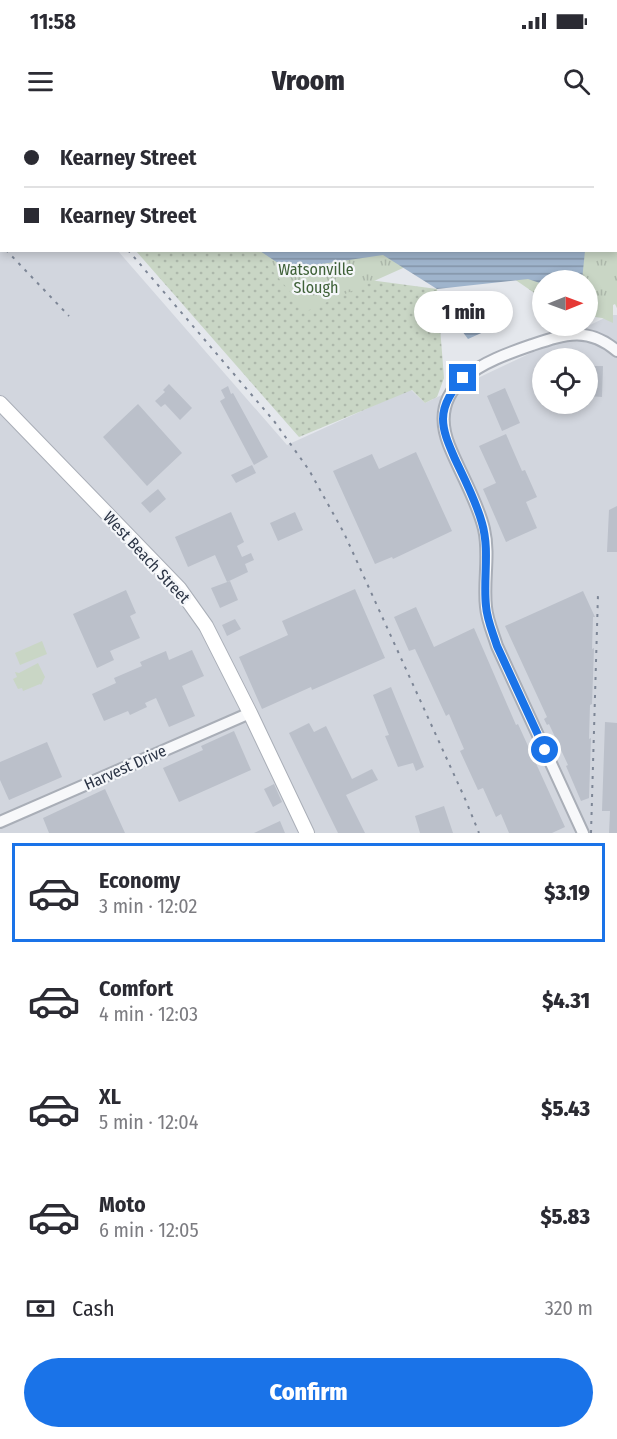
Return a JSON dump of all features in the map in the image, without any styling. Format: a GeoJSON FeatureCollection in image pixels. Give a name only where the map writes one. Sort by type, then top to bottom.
{"type":"FeatureCollection","features":[{"type":"Feature","properties":{"kind":"main road","name":"West Beach Street"},"geometry":{"type":"LineString","coordinates":[[0,403],[179,588],[207,626],[307,833]]}},
{"type":"Feature","properties":{"kind":"street"},"geometry":{"type":"LineString","coordinates":[[583,833],[494,638],[486,606],[487,555],[484,531],[477,508],[445,434],[443,419],[445,406],[468,373],[520,349],[574,334],[589,335],[614,349]]}},
{"type":"Feature","properties":{"kind":"street","name":"Harvest Drive"},"geometry":{"type":"LineString","coordinates":[[0,822],[250,713]]}},
{"type":"Feature","properties":{"kind":"shaded area"},"geometry":{"type":"Polygon","coordinates":[[[0,252],[119,252],[287,445],[410,389],[425,403],[532,352],[532,414],[598,414],[598,348],[541,348],[567,336],[598,336],[598,321],[611,315],[617,315],[617,833],[0,833],[0,252]]]}},
{"type":"Feature","properties":{"kind":"green space"},"geometry":{"type":"Polygon","coordinates":[[[137,252],[262,252],[287,269],[437,289],[444,378],[437,397],[425,403],[412,390],[299,437],[137,252]]]}},
{"type":"Feature","properties":{"kind":"green space","name":"Watsonville Slough"},"geometry":{"type":"Polygon","coordinates":[[[256,252],[439,252],[307,311],[256,252]]]}},
{"type":"Feature","properties":{"kind":"green space"},"geometry":{"type":"Polygon","coordinates":[[[445,252],[617,252],[617,308],[615,304],[613,305],[613,323],[598,317],[598,270],[532,270],[532,291],[507,274],[463,270],[445,252]]]}},
{"type":"Feature","properties":{"kind":"green space"},"geometry":{"type":"Polygon","coordinates":[[[42,641],[47,654],[20,665],[15,653],[42,641]]]}},
{"type":"Feature","properties":{"kind":"green space"},"geometry":{"type":"Polygon","coordinates":[[[38,663],[45,677],[41,685],[23,691],[22,688],[18,689],[13,679],[17,677],[15,672],[19,673],[38,663]]]}},
{"type":"Feature","properties":{"kind":"water"},"geometry":{"type":"Polygon","coordinates":[[[262,252],[585,252],[583,270],[532,270],[532,280],[437,289],[383,255],[287,269],[262,252]]]}},
{"type":"Feature","properties":{"kind":"water"},"geometry":{"type":"Polygon","coordinates":[[[487,308],[502,309],[502,320],[488,330],[468,339],[462,331],[471,317],[487,308]]]}},
{"type":"Feature","properties":{"kind":"building"},"geometry":{"type":"Polygon","coordinates":[[[598,366],[603,366],[602,397],[598,397],[598,366]]]}},
{"type":"Feature","properties":{"kind":"building"},"geometry":{"type":"Polygon","coordinates":[[[169,384],[192,408],[180,420],[165,404],[161,407],[155,401],[165,392],[163,390],[169,384]]]}},
{"type":"Feature","properties":{"kind":"building"},"geometry":{"type":"Polygon","coordinates":[[[228,386],[268,457],[254,465],[220,401],[225,398],[221,390],[228,386]]]}},
{"type":"Feature","properties":{"kind":"building"},"geometry":{"type":"Polygon","coordinates":[[[505,388],[520,423],[502,431],[487,396],[505,388]]]}},
{"type":"Feature","properties":{"kind":"building"},"geometry":{"type":"Polygon","coordinates":[[[138,404],[182,453],[147,486],[103,437],[138,404]]]}},
{"type":"Feature","properties":{"kind":"building"},"geometry":{"type":"Polygon","coordinates":[[[506,434],[522,471],[525,470],[537,497],[526,502],[537,528],[506,542],[483,489],[496,483],[479,446],[506,434]]]}},
{"type":"Feature","properties":{"kind":"building"},"geometry":{"type":"Polygon","coordinates":[[[416,452],[452,531],[393,559],[392,557],[375,564],[333,471],[372,454],[379,469],[416,452]]]}},
{"type":"Feature","properties":{"kind":"building"},"geometry":{"type":"Polygon","coordinates":[[[252,465],[256,473],[236,483],[231,475],[252,465]]]}},
{"type":"Feature","properties":{"kind":"building"},"geometry":{"type":"Polygon","coordinates":[[[158,489],[166,499],[150,513],[141,503],[158,489]]]}},
{"type":"Feature","properties":{"kind":"building"},"geometry":{"type":"Polygon","coordinates":[[[617,506],[617,552],[607,552],[609,510],[617,506]]]}},
{"type":"Feature","properties":{"kind":"building"},"geometry":{"type":"Polygon","coordinates":[[[231,512],[244,542],[237,546],[242,557],[251,553],[254,560],[245,564],[248,572],[227,582],[215,555],[188,567],[175,537],[231,512]]]}},
{"type":"Feature","properties":{"kind":"building"},"geometry":{"type":"Polygon","coordinates":[[[295,512],[303,530],[278,541],[270,523],[295,512]]]}},
{"type":"Feature","properties":{"kind":"building"},"geometry":{"type":"Polygon","coordinates":[[[230,581],[238,600],[220,608],[211,588],[230,581]]]}},
{"type":"Feature","properties":{"kind":"building"},"geometry":{"type":"Polygon","coordinates":[[[355,589],[385,658],[262,709],[239,657],[288,635],[282,621],[355,589]]]}},
{"type":"Feature","properties":{"kind":"building"},"geometry":{"type":"Polygon","coordinates":[[[126,590],[136,613],[130,616],[140,638],[110,651],[114,660],[97,668],[73,614],[126,590]]]}},
{"type":"Feature","properties":{"kind":"building"},"geometry":{"type":"Polygon","coordinates":[[[583,591],[595,617],[593,617],[592,649],[594,648],[592,704],[590,705],[589,798],[581,801],[566,766],[568,765],[549,724],[547,725],[544,719],[547,717],[505,626],[583,591]]]}},
{"type":"Feature","properties":{"kind":"building"},"geometry":{"type":"Polygon","coordinates":[[[416,607],[434,647],[474,628],[516,725],[518,724],[565,827],[552,833],[509,833],[501,814],[496,817],[483,788],[478,790],[460,751],[464,749],[449,714],[446,716],[415,649],[409,651],[394,617],[416,607]]]}},
{"type":"Feature","properties":{"kind":"building"},"geometry":{"type":"Polygon","coordinates":[[[235,619],[241,629],[227,636],[222,625],[235,619]]]}},
{"type":"Feature","properties":{"kind":"building"},"geometry":{"type":"Polygon","coordinates":[[[192,650],[204,676],[182,686],[195,716],[169,727],[156,698],[145,703],[147,707],[130,715],[128,711],[104,721],[92,694],[116,683],[114,678],[142,666],[140,662],[166,651],[169,660],[192,650]]]}},
{"type":"Feature","properties":{"kind":"building"},"geometry":{"type":"Polygon","coordinates":[[[391,687],[424,767],[416,771],[413,763],[398,767],[385,736],[389,735],[373,695],[391,687]]]}},
{"type":"Feature","properties":{"kind":"building"},"geometry":{"type":"Polygon","coordinates":[[[605,722],[617,723],[617,833],[609,833],[610,811],[602,811],[605,722]]]}},
{"type":"Feature","properties":{"kind":"building"},"geometry":{"type":"Polygon","coordinates":[[[309,723],[314,732],[326,726],[352,779],[372,769],[378,780],[346,795],[365,833],[338,833],[289,733],[309,723]]]}},
{"type":"Feature","properties":{"kind":"building"},"geometry":{"type":"Polygon","coordinates":[[[234,731],[251,770],[179,802],[163,768],[203,750],[201,746],[234,731]]]}},
{"type":"Feature","properties":{"kind":"building"},"geometry":{"type":"Polygon","coordinates":[[[47,742],[62,777],[9,800],[0,780],[0,762],[47,742]]]}},
{"type":"Feature","properties":{"kind":"building"},"geometry":{"type":"Polygon","coordinates":[[[274,784],[282,802],[273,807],[264,789],[274,784]]]}},
{"type":"Feature","properties":{"kind":"building"},"geometry":{"type":"Polygon","coordinates":[[[105,789],[125,833],[49,833],[43,818],[105,789]]]}},
{"type":"Feature","properties":{"kind":"building"},"geometry":{"type":"Polygon","coordinates":[[[444,806],[453,833],[420,833],[415,816],[444,806]]]}},
{"type":"Feature","properties":{"kind":"building"},"geometry":{"type":"Polygon","coordinates":[[[280,821],[285,833],[254,833],[280,821]]]}},
{"type":"Feature","properties":{"kind":"railway"},"geometry":{"type":"LineString","coordinates":[[8,252],[69,316]]}},
{"type":"Feature","properties":{"kind":"railway"},"geometry":{"type":"LineString","coordinates":[[130,252],[274,421],[309,470],[344,533],[479,833]]}},
{"type":"Feature","properties":{"kind":"railway"},"geometry":{"type":"LineString","coordinates":[[591,833],[598,594]]}},
{"type":"Feature","properties":{"kind":"route"},"geometry":{"type":"LineString","coordinates":[[463,378],[445,406],[443,419],[445,434],[482,520],[487,555],[486,613],[491,629],[545,750]]}}]}
